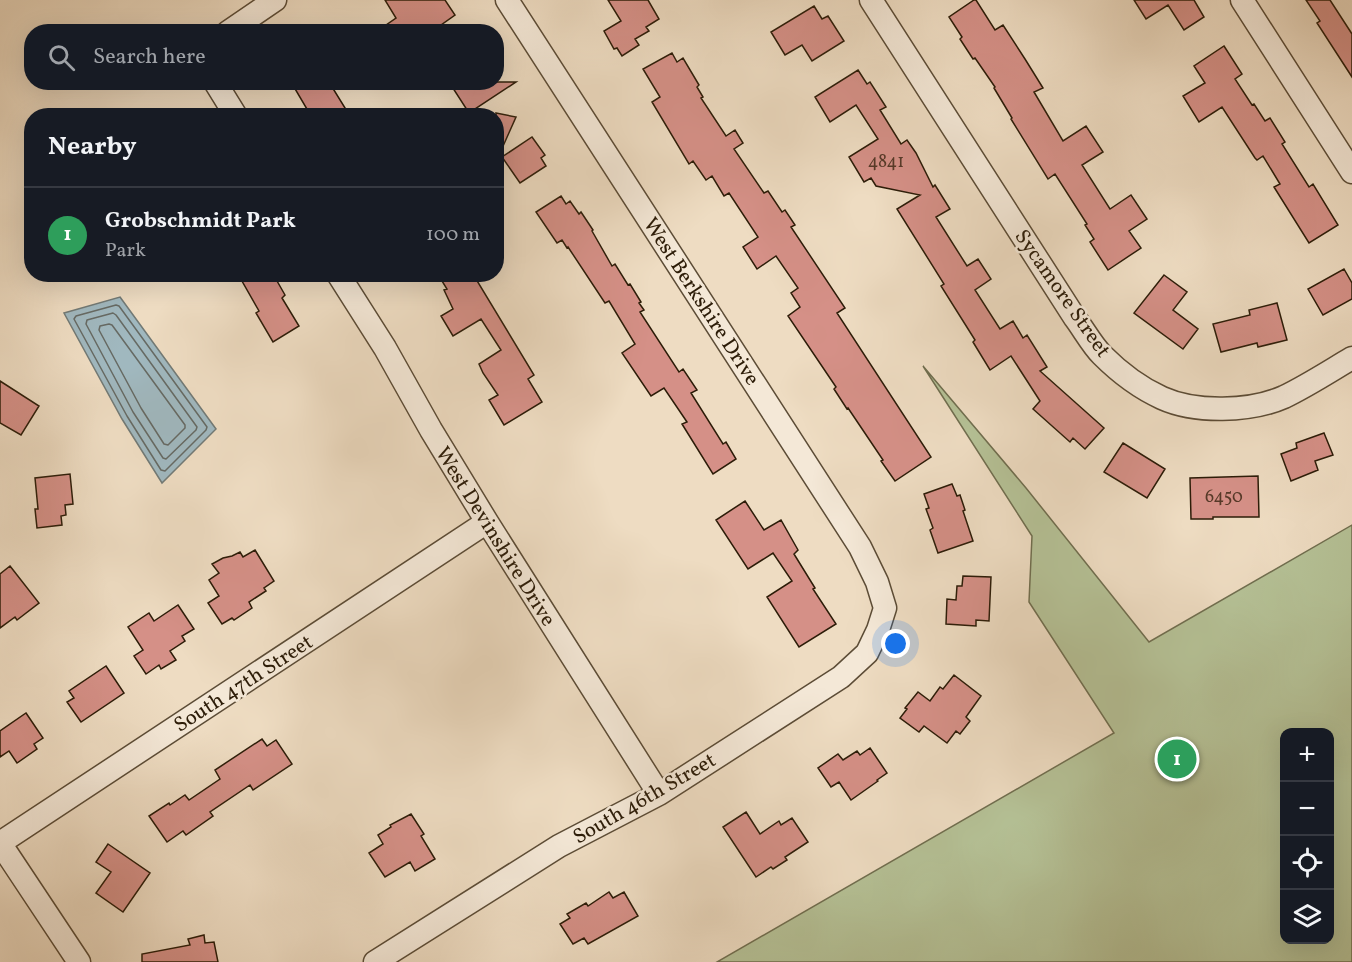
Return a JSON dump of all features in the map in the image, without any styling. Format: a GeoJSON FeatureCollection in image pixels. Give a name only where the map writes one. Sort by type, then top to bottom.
{"type":"FeatureCollection","features":[{"type":"Feature","properties":{"kind":"street"},"geometry":{"type":"LineString","coordinates":[[240,24],[275,0]]}},
{"type":"Feature","properties":{"kind":"street","name":"West Berkshire Drive"},"geometry":{"type":"LineString","coordinates":[[507,0],[860,547],[878,582],[885,608]]}},
{"type":"Feature","properties":{"kind":"street","name":"Sycamore Street"},"geometry":{"type":"LineString","coordinates":[[871,0],[1075,318],[1100,354],[1126,377],[1163,399],[1217,410],[1248,407],[1282,397],[1352,358]]}},
{"type":"Feature","properties":{"kind":"street"},"geometry":{"type":"LineString","coordinates":[[1242,0],[1352,172]]}},
{"type":"Feature","properties":{"kind":"street"},"geometry":{"type":"LineString","coordinates":[[220,90],[231,108]]}},
{"type":"Feature","properties":{"kind":"street","name":"West Devinshire Drive"},"geometry":{"type":"LineString","coordinates":[[343,282],[385,348],[487,522],[659,794]]}},
{"type":"Feature","properties":{"kind":"street","name":"South 47th Street"},"geometry":{"type":"LineString","coordinates":[[0,843],[487,522]]}},
{"type":"Feature","properties":{"kind":"street","name":"South 46th Street"},"geometry":{"type":"LineString","coordinates":[[375,962],[558,846],[659,794],[841,677],[867,653],[885,608]]}},
{"type":"Feature","properties":{"kind":"street"},"geometry":{"type":"LineString","coordinates":[[0,843],[79,962]]}},
{"type":"Feature","properties":{"kind":"green space"},"geometry":{"type":"Polygon","coordinates":[[[923,366],[1026,488],[1149,642],[1352,525],[1352,962],[717,962],[1114,733],[1029,602],[1032,536],[923,366]]]}},
{"type":"Feature","properties":{"kind":"water"},"geometry":{"type":"Polygon","coordinates":[[[120,297],[216,429],[162,483],[122,419],[64,313],[120,297]]]}},
{"type":"Feature","properties":{"kind":"building"},"geometry":{"type":"Polygon","coordinates":[[[385,0],[445,0],[455,15],[442,24],[387,24],[396,18],[385,0]]]}},
{"type":"Feature","properties":{"kind":"building"},"geometry":{"type":"Polygon","coordinates":[[[608,0],[648,0],[659,19],[646,27],[649,31],[635,39],[639,45],[622,56],[617,48],[614,49],[604,31],[621,21],[608,0]]]}},
{"type":"Feature","properties":{"kind":"building"},"geometry":{"type":"Polygon","coordinates":[[[974,0],[995,30],[1003,25],[1025,59],[1043,88],[1034,92],[1063,141],[1086,126],[1103,152],[1082,165],[1110,209],[1131,195],[1147,219],[1129,231],[1141,248],[1108,270],[1090,242],[1094,239],[1085,225],[1087,224],[1055,174],[1048,179],[1011,119],[995,87],[975,58],[973,59],[949,17],[974,0]]]}},
{"type":"Feature","properties":{"kind":"building"},"geometry":{"type":"Polygon","coordinates":[[[1134,0],[1194,0],[1204,17],[1184,30],[1168,5],[1146,19],[1134,0]]]}},
{"type":"Feature","properties":{"kind":"building"},"geometry":{"type":"Polygon","coordinates":[[[1306,0],[1330,0],[1352,34],[1352,77],[1317,23],[1320,21],[1306,0]]]}},
{"type":"Feature","properties":{"kind":"building"},"geometry":{"type":"Polygon","coordinates":[[[814,6],[822,19],[828,16],[844,41],[812,61],[802,45],[785,55],[771,32],[814,6]]]}},
{"type":"Feature","properties":{"kind":"building"},"geometry":{"type":"Polygon","coordinates":[[[1224,46],[1242,74],[1235,79],[1265,121],[1270,118],[1285,142],[1282,144],[1309,187],[1313,184],[1338,225],[1309,243],[1274,187],[1280,184],[1263,156],[1257,160],[1255,158],[1222,107],[1199,122],[1183,96],[1205,83],[1194,66],[1224,46]]]}},
{"type":"Feature","properties":{"kind":"building"},"geometry":{"type":"Polygon","coordinates":[[[672,53],[677,62],[683,58],[699,85],[697,87],[703,97],[701,98],[726,136],[735,130],[743,143],[734,149],[764,193],[768,191],[782,212],[785,210],[795,225],[791,227],[845,308],[837,313],[931,457],[895,481],[788,316],[800,307],[791,293],[798,288],[776,256],[757,269],[743,247],[758,237],[729,193],[724,196],[712,176],[706,180],[693,161],[689,164],[652,102],[660,97],[643,69],[672,53]]]}},
{"type":"Feature","properties":{"kind":"building"},"geometry":{"type":"Polygon","coordinates":[[[858,70],[867,84],[870,82],[886,107],[880,110],[901,144],[907,140],[933,187],[935,185],[950,209],[936,217],[967,266],[978,259],[991,279],[975,290],[1000,329],[1013,321],[1023,338],[1027,335],[1047,367],[1040,371],[1104,428],[1085,449],[1073,438],[1070,442],[1033,409],[1040,401],[1011,356],[990,370],[973,342],[975,340],[941,286],[944,284],[897,209],[920,195],[876,186],[871,178],[864,182],[849,157],[878,139],[856,105],[830,122],[815,97],[858,70]]]}},
{"type":"Feature","properties":{"kind":"building"},"geometry":{"type":"Polygon","coordinates":[[[504,82],[516,82],[504,90],[504,82]]]}},
{"type":"Feature","properties":{"kind":"building"},"geometry":{"type":"Polygon","coordinates":[[[296,90],[334,90],[345,108],[306,108],[296,90]]]}},
{"type":"Feature","properties":{"kind":"building"},"geometry":{"type":"Polygon","coordinates":[[[454,90],[504,90],[477,108],[466,108],[454,90]]]}},
{"type":"Feature","properties":{"kind":"building"},"geometry":{"type":"Polygon","coordinates":[[[504,115],[516,117],[504,144],[504,115]]]}},
{"type":"Feature","properties":{"kind":"building"},"geometry":{"type":"Polygon","coordinates":[[[532,137],[545,155],[541,158],[546,166],[520,183],[504,160],[504,156],[532,137]]]}},
{"type":"Feature","properties":{"kind":"building"},"geometry":{"type":"Polygon","coordinates":[[[561,196],[566,204],[570,201],[579,214],[581,212],[612,266],[615,264],[628,285],[630,284],[644,310],[640,312],[679,372],[683,369],[697,390],[691,393],[723,444],[726,442],[736,459],[713,474],[682,424],[687,422],[664,388],[651,396],[622,353],[635,344],[609,301],[605,303],[568,247],[562,240],[557,243],[536,212],[561,196]]]}},
{"type":"Feature","properties":{"kind":"building"},"geometry":{"type":"Polygon","coordinates":[[[1344,269],[1352,283],[1352,299],[1323,315],[1308,289],[1344,269]]]}},
{"type":"Feature","properties":{"kind":"building"},"geometry":{"type":"Polygon","coordinates":[[[1164,275],[1187,292],[1173,310],[1198,329],[1183,349],[1134,313],[1164,275]]]}},
{"type":"Feature","properties":{"kind":"building"},"geometry":{"type":"Polygon","coordinates":[[[243,282],[278,282],[285,295],[282,298],[299,326],[273,342],[256,313],[259,311],[243,282]]]}},
{"type":"Feature","properties":{"kind":"building"},"geometry":{"type":"Polygon","coordinates":[[[443,282],[478,282],[534,375],[528,379],[542,402],[504,425],[489,400],[498,395],[479,364],[501,350],[481,319],[453,336],[441,316],[453,309],[444,290],[447,289],[443,282]]]}},
{"type":"Feature","properties":{"kind":"building"},"geometry":{"type":"Polygon","coordinates":[[[1277,303],[1287,340],[1258,347],[1257,343],[1221,352],[1213,324],[1250,315],[1249,310],[1277,303]]]}},
{"type":"Feature","properties":{"kind":"building"},"geometry":{"type":"Polygon","coordinates":[[[0,381],[39,406],[21,435],[0,423],[0,381]]]}},
{"type":"Feature","properties":{"kind":"building"},"geometry":{"type":"Polygon","coordinates":[[[1324,433],[1333,455],[1315,461],[1318,470],[1291,481],[1281,454],[1297,448],[1296,443],[1324,433]]]}},
{"type":"Feature","properties":{"kind":"building"},"geometry":{"type":"Polygon","coordinates":[[[1123,443],[1165,469],[1147,498],[1104,472],[1123,443]]]}},
{"type":"Feature","properties":{"kind":"building"},"geometry":{"type":"Polygon","coordinates":[[[70,474],[73,504],[65,505],[66,515],[61,516],[62,525],[37,528],[35,478],[70,474]]]}},
{"type":"Feature","properties":{"kind":"building"},"geometry":{"type":"Polygon","coordinates":[[[1258,476],[1259,517],[1191,519],[1190,478],[1258,476]]]}},
{"type":"Feature","properties":{"kind":"building"},"geometry":{"type":"Polygon","coordinates":[[[952,484],[957,496],[960,495],[973,541],[938,553],[930,530],[933,528],[926,509],[929,508],[924,494],[952,484]]]}},
{"type":"Feature","properties":{"kind":"building"},"geometry":{"type":"Polygon","coordinates":[[[745,501],[764,530],[781,520],[798,550],[794,554],[836,624],[799,647],[767,597],[792,581],[773,553],[748,569],[716,520],[745,501]]]}},
{"type":"Feature","properties":{"kind":"building"},"geometry":{"type":"Polygon","coordinates":[[[255,550],[274,581],[264,588],[266,591],[249,602],[252,608],[234,620],[232,618],[222,624],[208,603],[219,596],[209,580],[219,573],[212,564],[240,552],[243,557],[255,550]]]}},
{"type":"Feature","properties":{"kind":"building"},"geometry":{"type":"Polygon","coordinates":[[[10,566],[39,603],[17,620],[15,617],[0,628],[0,574],[10,566]]]}},
{"type":"Feature","properties":{"kind":"building"},"geometry":{"type":"Polygon","coordinates":[[[963,576],[991,577],[989,621],[976,620],[976,626],[946,624],[947,599],[956,600],[957,586],[962,586],[963,576]]]}},
{"type":"Feature","properties":{"kind":"building"},"geometry":{"type":"Polygon","coordinates":[[[178,605],[194,629],[182,636],[185,641],[170,651],[176,660],[161,669],[159,665],[146,674],[134,656],[143,650],[128,627],[149,613],[154,621],[178,605]]]}},
{"type":"Feature","properties":{"kind":"building"},"geometry":{"type":"Polygon","coordinates":[[[106,666],[124,693],[81,722],[67,702],[74,698],[69,691],[106,666]]]}},
{"type":"Feature","properties":{"kind":"building"},"geometry":{"type":"Polygon","coordinates":[[[954,675],[981,696],[966,717],[970,721],[960,734],[956,731],[947,743],[924,726],[919,732],[900,718],[918,692],[930,701],[940,687],[943,689],[954,675]]]}},
{"type":"Feature","properties":{"kind":"building"},"geometry":{"type":"Polygon","coordinates":[[[26,713],[43,738],[34,744],[37,749],[17,763],[9,751],[0,757],[0,731],[26,713]]]}},
{"type":"Feature","properties":{"kind":"building"},"geometry":{"type":"Polygon","coordinates":[[[262,739],[267,746],[276,740],[292,764],[253,790],[250,785],[210,812],[213,816],[186,835],[183,831],[167,842],[149,816],[185,795],[189,800],[220,779],[215,770],[262,739]]]}},
{"type":"Feature","properties":{"kind":"building"},"geometry":{"type":"Polygon","coordinates":[[[870,748],[887,773],[851,800],[839,782],[831,787],[818,768],[838,754],[843,760],[857,751],[860,755],[870,748]]]}},
{"type":"Feature","properties":{"kind":"building"},"geometry":{"type":"Polygon","coordinates":[[[746,812],[760,834],[779,821],[781,825],[792,818],[808,842],[785,857],[787,860],[756,877],[723,827],[746,812]]]}},
{"type":"Feature","properties":{"kind":"building"},"geometry":{"type":"Polygon","coordinates":[[[411,814],[424,834],[421,836],[435,859],[415,871],[410,862],[385,877],[369,853],[383,844],[378,835],[391,827],[390,825],[411,814]]]}},
{"type":"Feature","properties":{"kind":"building"},"geometry":{"type":"Polygon","coordinates":[[[108,844],[150,873],[123,912],[96,893],[111,872],[96,862],[108,844]]]}},
{"type":"Feature","properties":{"kind":"building"},"geometry":{"type":"Polygon","coordinates":[[[609,892],[613,898],[624,892],[638,916],[588,944],[584,938],[573,944],[560,924],[570,918],[567,914],[586,903],[588,906],[609,892]]]}},
{"type":"Feature","properties":{"kind":"building"},"geometry":{"type":"Polygon","coordinates":[[[204,935],[205,943],[214,942],[218,962],[142,962],[142,954],[190,945],[188,939],[204,935]]]}},
{"type":"Feature","properties":{"kind":"place","name":"Grobschmidt Park"},"geometry":{"type":"Point","coordinates":[1177,759]}}]}
